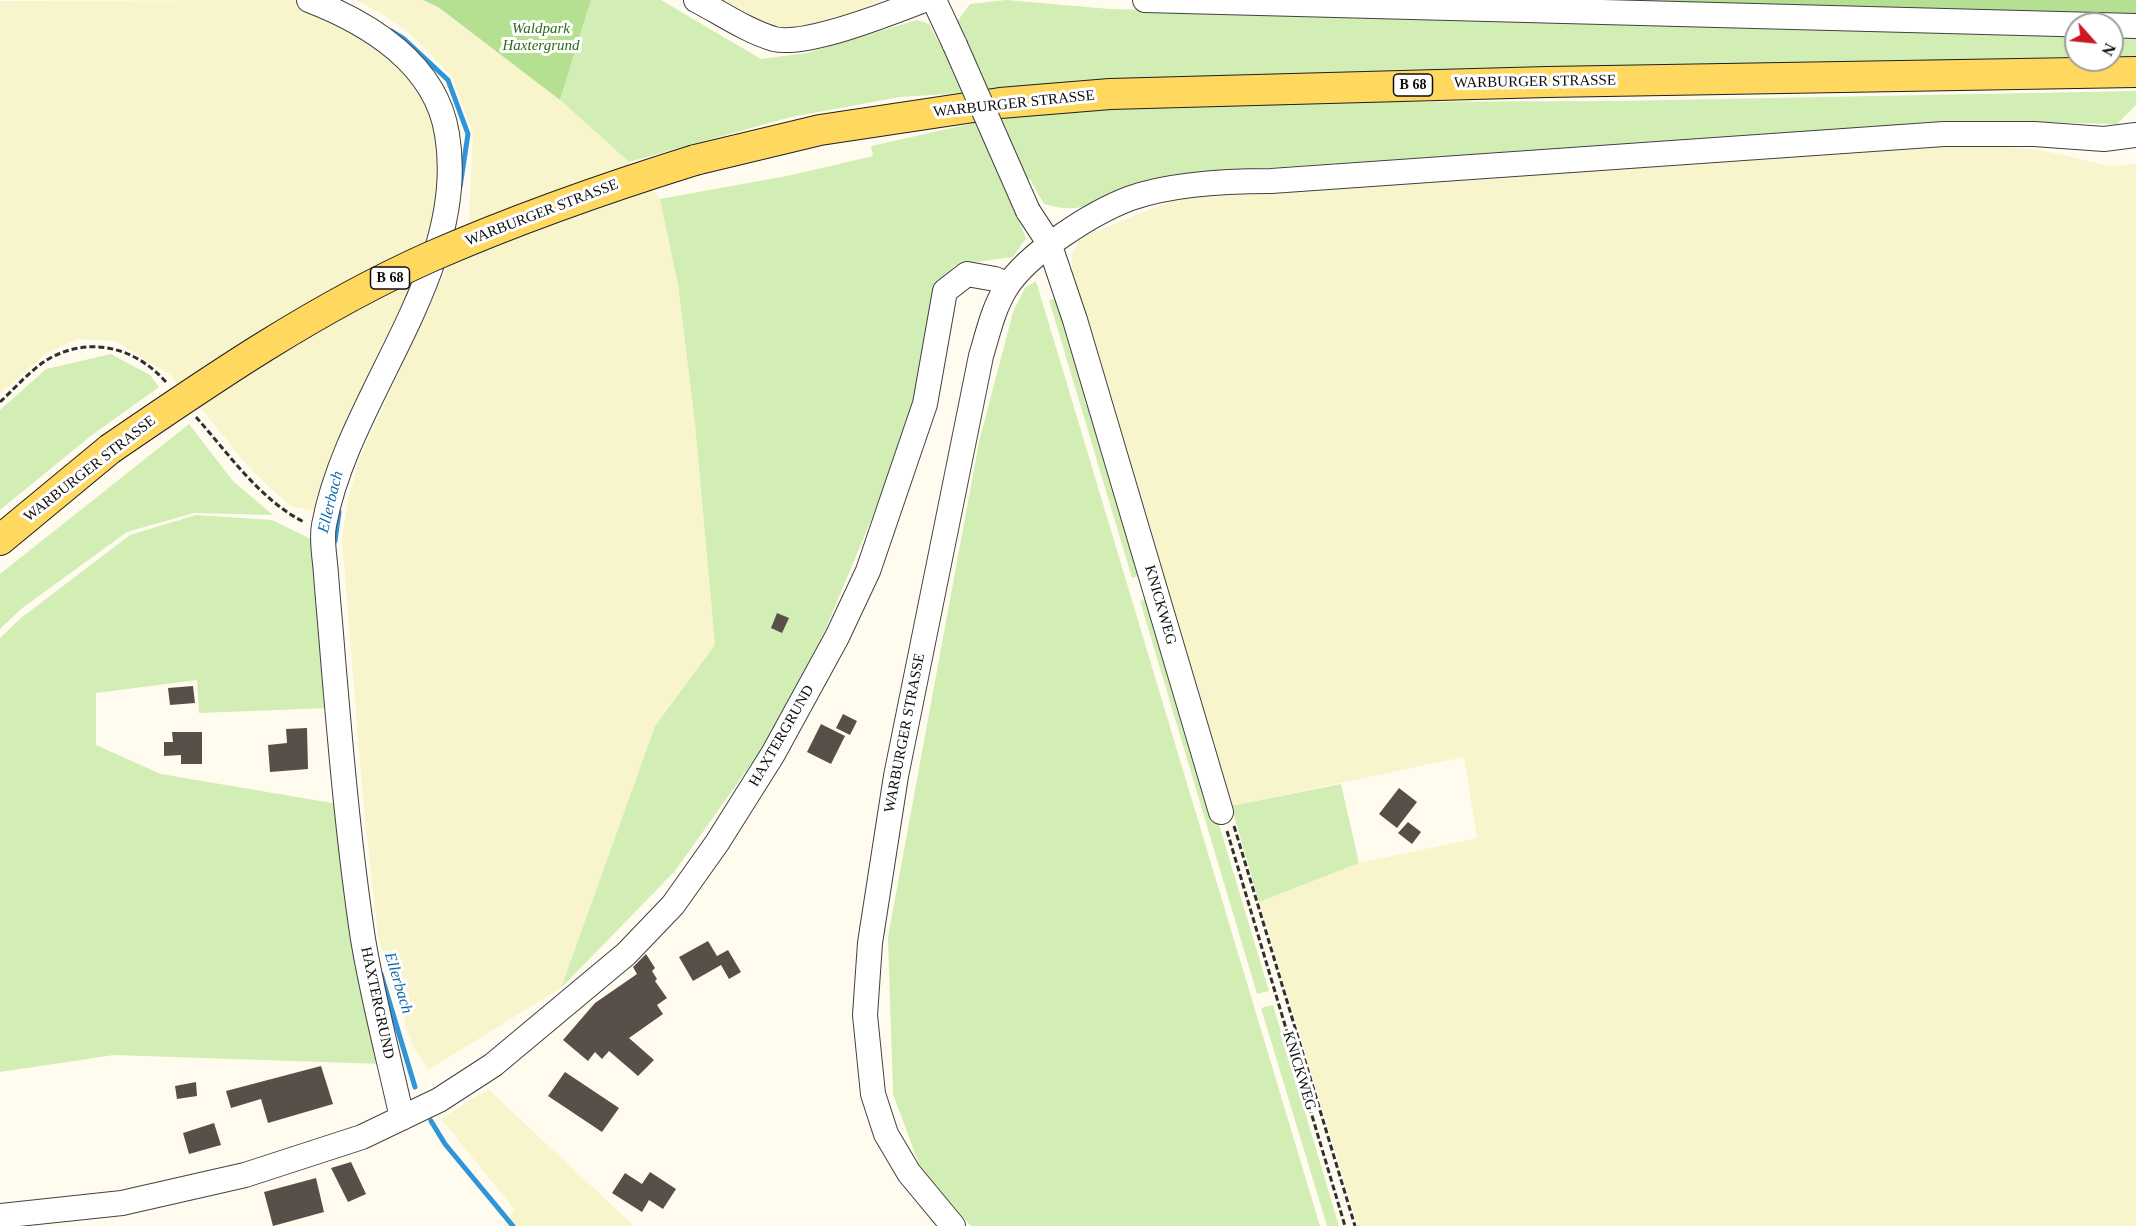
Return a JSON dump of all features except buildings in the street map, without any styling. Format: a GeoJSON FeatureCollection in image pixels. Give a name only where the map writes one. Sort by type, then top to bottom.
{"type":"FeatureCollection","features":[{"type":"Feature","properties":{"kind":"main road","name":"WARBURGER STRASSE"},"geometry":{"type":"LineString","coordinates":[[0,540],[110,449],[236,363],[428,258],[600,190],[695,160],[820,130],[1000,104],[1110,94],[1547,82],[2136,72]]}},
{"type":"Feature","properties":{"kind":"street","name":"HAXTERGRUND"},"geometry":{"type":"LineString","coordinates":[[309,0],[372,30],[414,68],[433,92],[442,110],[448,135],[450,166],[445,225],[401,339],[345,453],[323,529],[345,801],[363,941],[402,1118]]}},
{"type":"Feature","properties":{"kind":"street"},"geometry":{"type":"LineString","coordinates":[[696,0],[751,28],[779,39],[802,38],[823,33],[866,21],[924,0]]}},
{"type":"Feature","properties":{"kind":"street","name":"KNICKWEG"},"geometry":{"type":"LineString","coordinates":[[934,0],[1028,211],[1049,243],[1075,320],[1221,812]]}},
{"type":"Feature","properties":{"kind":"street"},"geometry":{"type":"LineString","coordinates":[[1145,0],[2136,26]]}},
{"type":"Feature","properties":{"kind":"street","name":"WARBURGER STRASSE"},"geometry":{"type":"LineString","coordinates":[[953,1226],[909,1173],[886,1134],[873,1094],[865,1015],[870,943],[896,776],[981,356],[997,304],[1008,285],[1049,243],[1131,198],[1225,181],[1271,181],[1933,135],[2034,134],[2104,140],[2136,135]]}},
{"type":"Feature","properties":{"kind":"street","name":"HAXTERGRUND"},"geometry":{"type":"LineString","coordinates":[[0,1216],[122,1203],[245,1175],[362,1137],[439,1100],[493,1065],[626,954],[689,885],[773,754],[837,637],[868,571],[925,404],[945,291],[967,274],[995,279],[1008,285]]}},
{"type":"Feature","properties":{"kind":"path","name":"KNICKWEG"},"geometry":{"type":"LineString","coordinates":[[1221,812],[1345,1226]]}},
{"type":"Feature","properties":{"kind":"shaded area"},"geometry":{"type":"Polygon","coordinates":[[[296,0],[394,52],[418,83],[443,143],[445,224],[316,511],[291,507],[250,469],[204,412],[169,374],[115,341],[77,339],[45,354],[0,394],[0,1],[296,0]]]}},
{"type":"Feature","properties":{"kind":"shaded area"},"geometry":{"type":"Polygon","coordinates":[[[355,0],[423,0],[437,7],[560,100],[629,162],[660,199],[678,285],[695,424],[715,645],[655,726],[561,988],[428,1070],[412,1044],[378,937],[363,800],[342,539],[348,500],[360,457],[469,220],[473,133],[451,75],[409,33],[379,12],[355,0]]]}},
{"type":"Feature","properties":{"kind":"shaded area"},"geometry":{"type":"Polygon","coordinates":[[[714,0],[882,0],[807,31],[782,30],[714,0]]]}},
{"type":"Feature","properties":{"kind":"shaded area"},"geometry":{"type":"Polygon","coordinates":[[[1943,146],[1997,146],[2041,150],[2110,166],[2136,164],[2136,1226],[1358,1226],[1259,902],[1359,863],[1477,838],[1464,757],[1231,806],[1072,271],[1072,252],[1084,236],[1185,196],[1943,146]]]}},
{"type":"Feature","properties":{"kind":"shaded area"},"geometry":{"type":"Polygon","coordinates":[[[488,1089],[634,1226],[502,1226],[515,1210],[441,1119],[488,1089]]]}},
{"type":"Feature","properties":{"kind":"green space","name":"Waldpark Haxtergrund"},"geometry":{"type":"Polygon","coordinates":[[[423,0],[591,0],[560,100],[438,7],[423,0]]]}},
{"type":"Feature","properties":{"kind":"green space"},"geometry":{"type":"Polygon","coordinates":[[[591,0],[661,0],[761,59],[807,53],[917,20],[929,24],[940,45],[970,4],[1006,0],[1110,9],[2064,31],[2064,57],[1107,84],[900,97],[791,117],[629,162],[560,100],[591,0]]]}},
{"type":"Feature","properties":{"kind":"green space"},"geometry":{"type":"Polygon","coordinates":[[[1504,0],[2136,0],[2136,17],[2124,17],[2124,12],[2064,12],[2064,15],[1504,0]]]}},
{"type":"Feature","properties":{"kind":"green space"},"geometry":{"type":"Polygon","coordinates":[[[2124,32],[2136,33],[2136,56],[2124,56],[2124,32]]]}},
{"type":"Feature","properties":{"kind":"green space"},"geometry":{"type":"Polygon","coordinates":[[[2136,91],[2136,105],[2117,124],[1979,121],[1220,171],[1150,180],[1099,202],[1075,208],[1044,204],[1030,179],[1002,181],[1026,238],[1013,257],[955,265],[938,287],[912,405],[876,508],[824,633],[761,750],[675,871],[561,988],[655,726],[715,645],[695,424],[678,285],[660,199],[792,175],[873,156],[871,146],[1001,117],[1111,103],[1616,101],[2136,91]]]}},
{"type":"Feature","properties":{"kind":"green space"},"geometry":{"type":"Polygon","coordinates":[[[1036,281],[1320,1226],[971,1226],[923,1175],[893,1094],[888,937],[979,442],[1013,312],[1025,288],[1036,281]]]}},
{"type":"Feature","properties":{"kind":"green space"},"geometry":{"type":"Polygon","coordinates":[[[1059,298],[1145,574],[1132,578],[1049,300],[1059,298]]]}},
{"type":"Feature","properties":{"kind":"green space"},"geometry":{"type":"Polygon","coordinates":[[[111,354],[150,375],[159,387],[92,435],[0,510],[0,410],[46,369],[111,354]]]}},
{"type":"Feature","properties":{"kind":"green space"},"geometry":{"type":"Polygon","coordinates":[[[189,424],[233,481],[273,515],[194,513],[127,532],[21,609],[0,629],[0,574],[189,424]]]}},
{"type":"Feature","properties":{"kind":"green space"},"geometry":{"type":"Polygon","coordinates":[[[196,515],[272,520],[315,541],[330,708],[199,713],[197,680],[96,693],[96,745],[161,774],[338,804],[382,1064],[114,1055],[0,1072],[0,638],[21,618],[130,535],[196,515]]]}},
{"type":"Feature","properties":{"kind":"green space"},"geometry":{"type":"Polygon","coordinates":[[[1151,598],[1269,991],[1257,994],[1140,601],[1151,598]]]}},
{"type":"Feature","properties":{"kind":"green space"},"geometry":{"type":"Polygon","coordinates":[[[1341,784],[1359,863],[1259,902],[1231,806],[1341,784]]]}},
{"type":"Feature","properties":{"kind":"green space"},"geometry":{"type":"Polygon","coordinates":[[[1273,1005],[1339,1226],[1327,1226],[1261,1008],[1273,1005]]]}},
{"type":"Feature","properties":{"kind":"waterway","name":"Ellerbach"},"geometry":{"type":"LineString","coordinates":[[391,31],[404,39],[448,80],[468,134],[460,187]]}},
{"type":"Feature","properties":{"kind":"waterway","name":"Ellerbach"},"geometry":{"type":"LineString","coordinates":[[335,541],[339,512]]}},
{"type":"Feature","properties":{"kind":"waterway","name":"Ellerbach"},"geometry":{"type":"LineString","coordinates":[[381,974],[415,1087]]}},
{"type":"Feature","properties":{"kind":"waterway","name":"Ellerbach"},"geometry":{"type":"LineString","coordinates":[[431,1121],[445,1144],[513,1226]]}}]}
